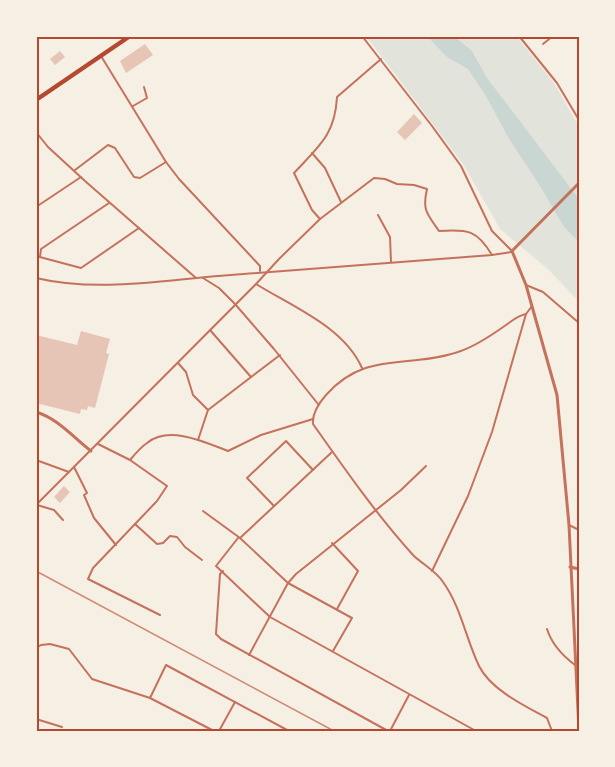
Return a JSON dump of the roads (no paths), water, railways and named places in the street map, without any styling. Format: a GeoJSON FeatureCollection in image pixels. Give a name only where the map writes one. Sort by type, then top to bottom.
{"type":"FeatureCollection","features":[{"type":"Feature","properties":{"kind":"main road"},"geometry":{"type":"LineString","coordinates":[[36,100],[130,36]]}},
{"type":"Feature","properties":{"kind":"street"},"geometry":{"type":"LineString","coordinates":[[362,36],[461,166],[492,231],[513,252],[526,285],[557,394],[569,525],[579,731]]}},
{"type":"Feature","properties":{"kind":"street"},"geometry":{"type":"LineString","coordinates":[[519,36],[557,83],[579,120]]}},
{"type":"Feature","properties":{"kind":"street"},"geometry":{"type":"LineString","coordinates":[[543,44],[553,36]]}},
{"type":"Feature","properties":{"kind":"street"},"geometry":{"type":"LineString","coordinates":[[101,56],[166,162],[201,204],[260,266],[260,273]]}},
{"type":"Feature","properties":{"kind":"street"},"geometry":{"type":"LineString","coordinates":[[320,219],[312,210],[294,173],[330,131],[336,116],[337,97],[381,59]]}},
{"type":"Feature","properties":{"kind":"street"},"geometry":{"type":"LineString","coordinates":[[133,106],[147,98],[144,87]]}},
{"type":"Feature","properties":{"kind":"street"},"geometry":{"type":"LineString","coordinates":[[36,132],[48,147],[196,278]]}},
{"type":"Feature","properties":{"kind":"street"},"geometry":{"type":"LineString","coordinates":[[75,171],[108,145],[115,147],[134,177],[140,178],[166,162]]}},
{"type":"Feature","properties":{"kind":"street"},"geometry":{"type":"LineString","coordinates":[[312,153],[325,168],[341,202]]}},
{"type":"Feature","properties":{"kind":"street"},"geometry":{"type":"LineString","coordinates":[[36,207],[81,177]]}},
{"type":"Feature","properties":{"kind":"street"},"geometry":{"type":"LineString","coordinates":[[63,520],[54,510],[36,505],[320,219],[374,178],[427,189],[425,211],[439,231],[473,232],[484,242],[492,255]]}},
{"type":"Feature","properties":{"kind":"street"},"geometry":{"type":"LineString","coordinates":[[36,278],[58,284],[84,285],[513,252],[579,183]]}},
{"type":"Feature","properties":{"kind":"street"},"geometry":{"type":"LineString","coordinates":[[110,202],[41,249],[38,257],[81,268],[139,228]]}},
{"type":"Feature","properties":{"kind":"street"},"geometry":{"type":"LineString","coordinates":[[378,215],[390,237],[391,262]]}},
{"type":"Feature","properties":{"kind":"street"},"geometry":{"type":"LineString","coordinates":[[202,277],[219,288],[235,304],[280,355],[318,404]]}},
{"type":"Feature","properties":{"kind":"street"},"geometry":{"type":"LineString","coordinates":[[256,284],[340,337],[355,353],[362,368]]}},
{"type":"Feature","properties":{"kind":"street"},"geometry":{"type":"LineString","coordinates":[[526,285],[543,292],[579,323]]}},
{"type":"Feature","properties":{"kind":"street"},"geometry":{"type":"LineString","coordinates":[[432,571],[472,486],[492,432],[526,314],[532,306]]}},
{"type":"Feature","properties":{"kind":"street"},"geometry":{"type":"LineString","coordinates":[[526,314],[518,316],[460,352],[362,368],[344,378],[318,404],[313,424],[332,452],[413,555],[443,581],[460,614],[480,667],[508,696],[547,718],[552,731]]}},
{"type":"Feature","properties":{"kind":"street"},"geometry":{"type":"LineString","coordinates":[[210,330],[251,377]]}},
{"type":"Feature","properties":{"kind":"street"},"geometry":{"type":"LineString","coordinates":[[198,440],[208,410],[280,355]]}},
{"type":"Feature","properties":{"kind":"street"},"geometry":{"type":"LineString","coordinates":[[177,363],[186,372],[193,395],[208,410]]}},
{"type":"Feature","properties":{"kind":"street"},"geometry":{"type":"LineString","coordinates":[[36,412],[45,415],[91,451]]}},
{"type":"Feature","properties":{"kind":"street"},"geometry":{"type":"LineString","coordinates":[[130,460],[146,443],[161,435],[198,440],[228,451],[261,435],[313,419]]}},
{"type":"Feature","properties":{"kind":"street"},"geometry":{"type":"LineString","coordinates":[[274,506],[247,478],[286,441],[313,470]]}},
{"type":"Feature","properties":{"kind":"street"},"geometry":{"type":"LineString","coordinates":[[98,444],[130,460],[167,486],[157,501],[93,568],[88,579],[160,615]]}},
{"type":"Feature","properties":{"kind":"street"},"geometry":{"type":"LineString","coordinates":[[332,452],[239,538],[216,566],[270,617],[476,731]]}},
{"type":"Feature","properties":{"kind":"street"},"geometry":{"type":"LineString","coordinates":[[36,460],[69,472]]}},
{"type":"Feature","properties":{"kind":"street"},"geometry":{"type":"LineString","coordinates":[[249,655],[288,583],[332,543],[412,480],[426,466]]}},
{"type":"Feature","properties":{"kind":"street"},"geometry":{"type":"LineString","coordinates":[[74,467],[87,493],[84,495],[94,519],[116,544]]}},
{"type":"Feature","properties":{"kind":"street"},"geometry":{"type":"LineString","coordinates":[[203,511],[239,538],[288,583],[352,618],[333,651]]}},
{"type":"Feature","properties":{"kind":"street"},"geometry":{"type":"LineString","coordinates":[[135,524],[157,544],[163,543],[170,536],[177,537],[185,548],[202,560]]}},
{"type":"Feature","properties":{"kind":"street"},"geometry":{"type":"LineString","coordinates":[[569,525],[579,530]]}},
{"type":"Feature","properties":{"kind":"street"},"geometry":{"type":"LineString","coordinates":[[332,543],[358,571],[337,609]]}},
{"type":"Feature","properties":{"kind":"street"},"geometry":{"type":"LineString","coordinates":[[570,567],[579,569]]}},
{"type":"Feature","properties":{"kind":"street"},"geometry":{"type":"LineString","coordinates":[[223,572],[220,574],[216,634],[222,639],[389,731],[409,695]]}},
{"type":"Feature","properties":{"kind":"street"},"geometry":{"type":"LineString","coordinates":[[547,629],[549,638],[575,665]]}},
{"type":"Feature","properties":{"kind":"street"},"geometry":{"type":"LineString","coordinates":[[36,648],[50,644],[69,650],[92,679],[150,698],[214,731]]}},
{"type":"Feature","properties":{"kind":"street"},"geometry":{"type":"LineString","coordinates":[[150,698],[166,665],[290,731]]}},
{"type":"Feature","properties":{"kind":"street"},"geometry":{"type":"LineString","coordinates":[[219,731],[235,702]]}},
{"type":"Feature","properties":{"kind":"street"},"geometry":{"type":"LineString","coordinates":[[36,719],[62,727]]}},
{"type":"Feature","properties":{"kind":"railway"},"geometry":{"type":"LineString","coordinates":[[36,571],[334,731]]}}]}
